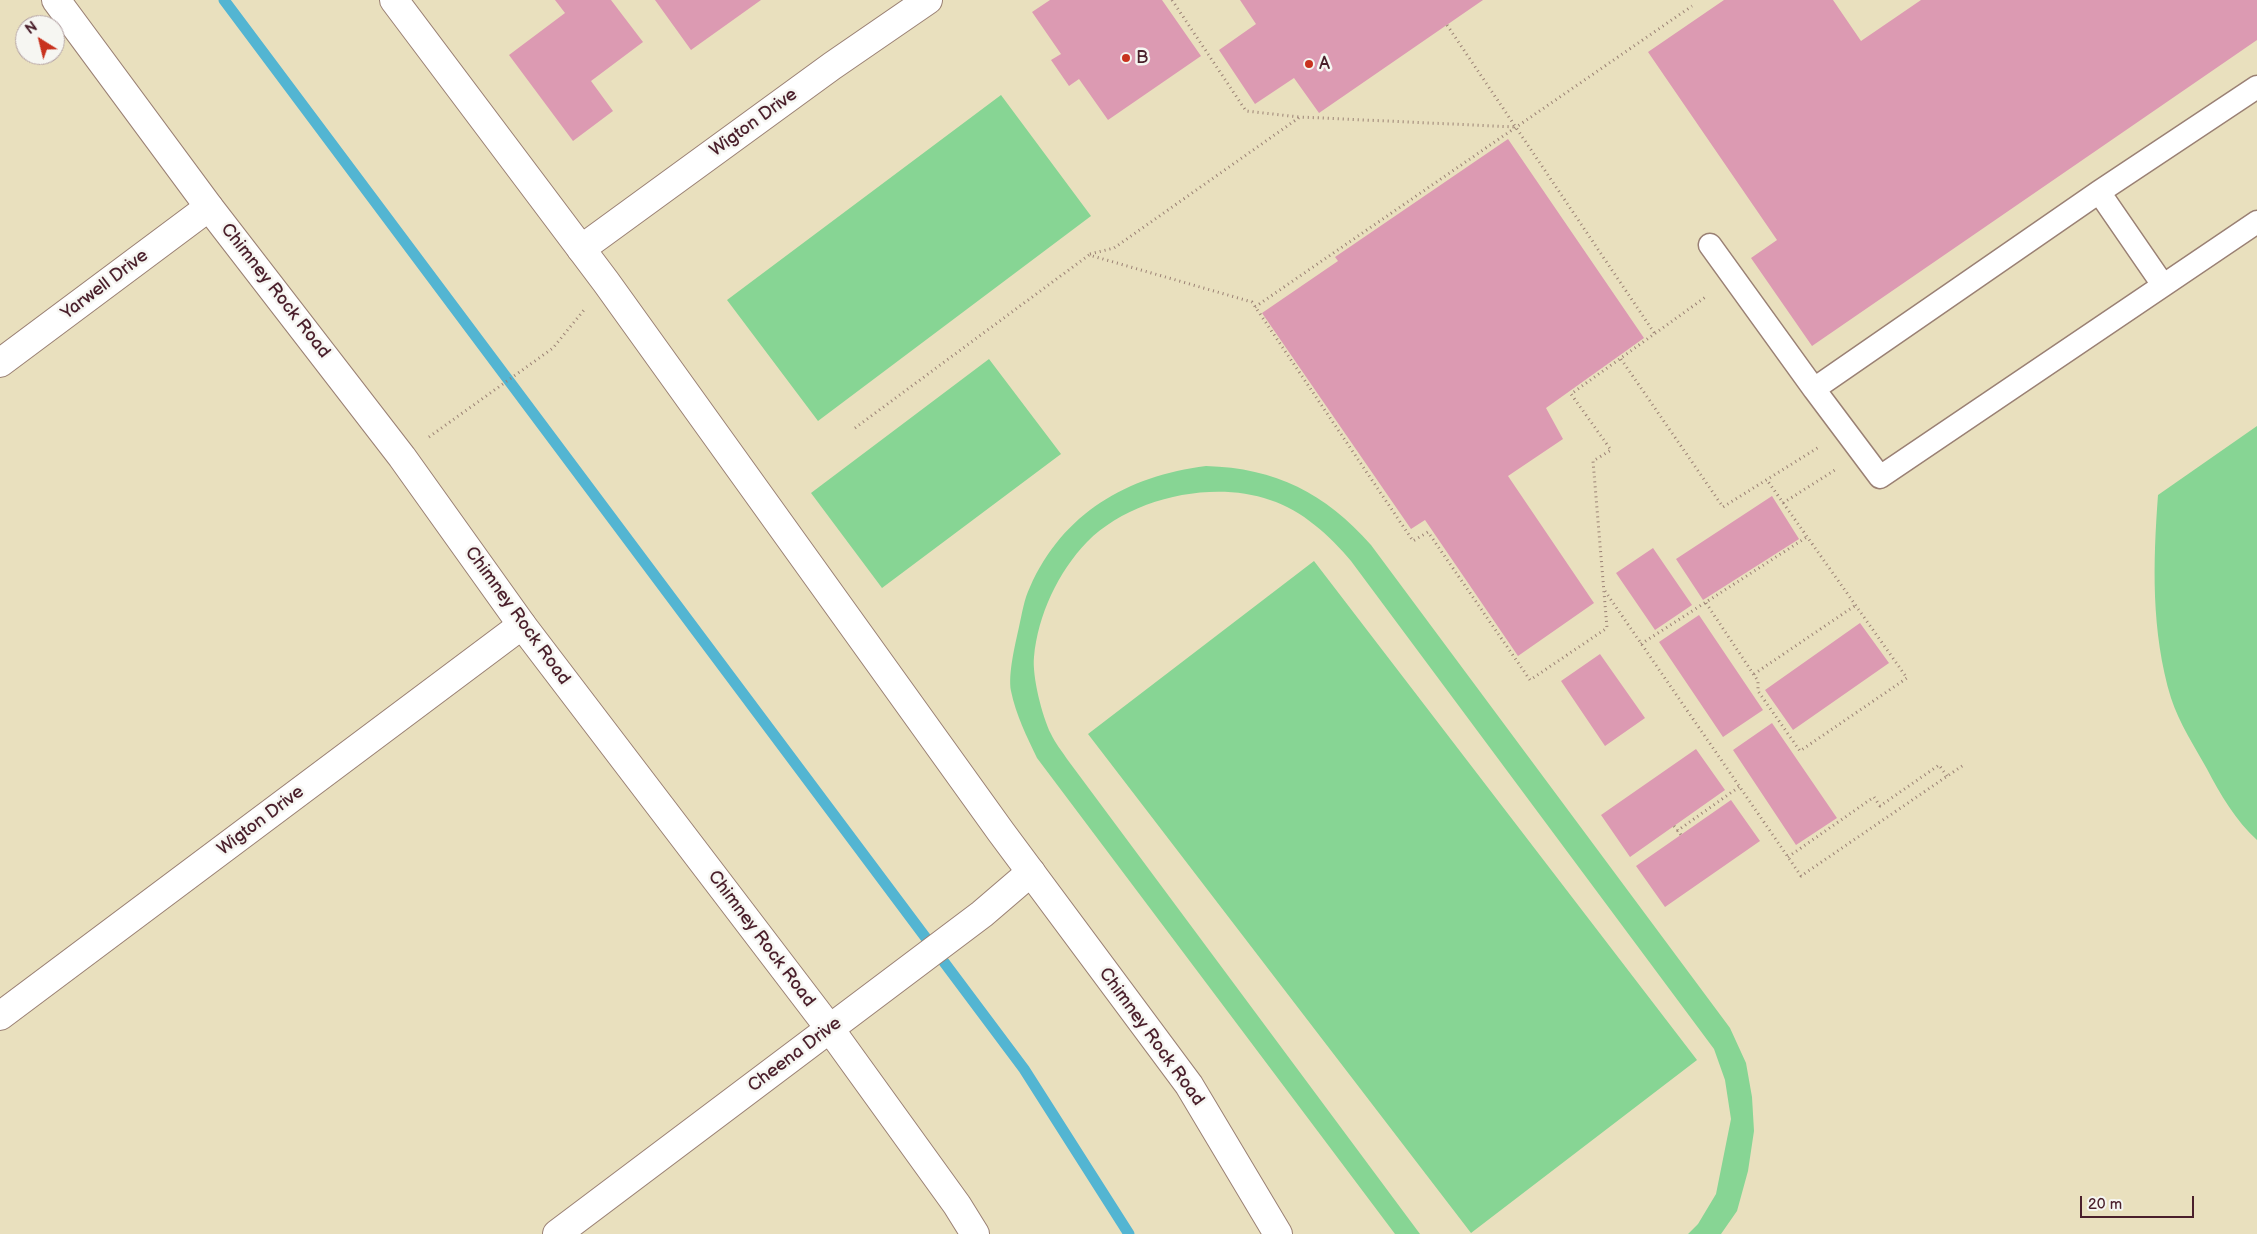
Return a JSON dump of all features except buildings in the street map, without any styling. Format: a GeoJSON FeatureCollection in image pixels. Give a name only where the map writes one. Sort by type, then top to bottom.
{"type":"FeatureCollection","features":[{"type":"Feature","properties":{"kind":"main road","name":"Chimney Rock Road"},"geometry":{"type":"LineString","coordinates":[[56,0],[209,207],[402,457],[522,625],[830,1029],[957,1205],[975,1234]]}},
{"type":"Feature","properties":{"kind":"main road","name":"Chimney Rock Road"},"geometry":{"type":"LineString","coordinates":[[394,0],[606,282],[1031,872],[1189,1085],[1278,1234]]}},
{"type":"Feature","properties":{"kind":"main road","name":"Wigton Drive"},"geometry":{"type":"LineString","coordinates":[[581,249],[824,71],[928,0]]}},
{"type":"Feature","properties":{"kind":"main road","name":"Yarwell Drive"},"geometry":{"type":"LineString","coordinates":[[0,363],[209,207]]}},
{"type":"Feature","properties":{"kind":"main road","name":"Wigton Drive"},"geometry":{"type":"LineString","coordinates":[[0,1016],[522,625]]}},
{"type":"Feature","properties":{"kind":"main road","name":"Cheena Drive"},"geometry":{"type":"LineString","coordinates":[[557,1234],[982,914],[1031,872]]}},
{"type":"Feature","properties":{"kind":"lane"},"geometry":{"type":"LineString","coordinates":[[1814,389],[2098,192],[2257,87]]}},
{"type":"Feature","properties":{"kind":"lane"},"geometry":{"type":"LineString","coordinates":[[2098,192],[2163,284]]}},
{"type":"Feature","properties":{"kind":"lane"},"geometry":{"type":"LineString","coordinates":[[1710,245],[1880,477],[2257,222]]}},
{"type":"Feature","properties":{"kind":"path"},"geometry":{"type":"LineString","coordinates":[[1172,0],[1246,111],[1300,117],[1516,127]]}},
{"type":"Feature","properties":{"kind":"path"},"geometry":{"type":"LineString","coordinates":[[1255,306],[1692,6]]}},
{"type":"Feature","properties":{"kind":"path"},"geometry":{"type":"LineString","coordinates":[[1447,25],[1655,334]]}},
{"type":"Feature","properties":{"kind":"path"},"geometry":{"type":"LineString","coordinates":[[855,428],[1089,255],[1114,248],[1300,117]]}},
{"type":"Feature","properties":{"kind":"path"},"geometry":{"type":"LineString","coordinates":[[1089,255],[1252,302],[1413,541],[1428,532],[1530,680],[1607,628],[1594,461],[1611,450],[1571,394],[1709,294]]}},
{"type":"Feature","properties":{"kind":"path"},"geometry":{"type":"LineString","coordinates":[[452,421],[553,348],[606,282]]}},
{"type":"Feature","properties":{"kind":"path"},"geometry":{"type":"LineString","coordinates":[[1621,359],[1722,507],[1845,431]]}},
{"type":"Feature","properties":{"kind":"path"},"geometry":{"type":"LineString","coordinates":[[1783,503],[1862,453]]}},
{"type":"Feature","properties":{"kind":"path"},"geometry":{"type":"LineString","coordinates":[[1706,603],[1754,674],[1758,681],[1758,691],[1800,751],[1907,678],[1767,480]]}},
{"type":"Feature","properties":{"kind":"path"},"geometry":{"type":"LineString","coordinates":[[1641,644],[1807,537]]}},
{"type":"Feature","properties":{"kind":"path"},"geometry":{"type":"LineString","coordinates":[[1604,590],[1801,876],[1965,764]]}},
{"type":"Feature","properties":{"kind":"path"},"geometry":{"type":"LineString","coordinates":[[1754,674],[1856,605]]}},
{"type":"Feature","properties":{"kind":"path"},"geometry":{"type":"LineString","coordinates":[[1788,857],[1874,797],[1880,806],[1939,765],[1947,776]]}},
{"type":"Feature","properties":{"kind":"path"},"geometry":{"type":"LineString","coordinates":[[1677,831],[1739,787]]}},
{"type":"Feature","properties":{"kind":"path"},"geometry":{"type":"LineString","coordinates":[[1674,826],[1681,835]]}},
{"type":"Feature","properties":{"kind":"green space"},"geometry":{"type":"Polygon","coordinates":[[[1001,95],[1091,216],[818,421],[727,300],[1001,95]]]}},
{"type":"Feature","properties":{"kind":"green space"},"geometry":{"type":"Polygon","coordinates":[[[989,359],[1061,454],[882,588],[811,493],[989,359]]]}},
{"type":"Feature","properties":{"kind":"green space"},"geometry":{"type":"Polygon","coordinates":[[[2257,426],[2257,840],[2235,816],[2223,797],[2174,707],[2164,673],[2160,648],[2155,597],[2155,546],[2158,495],[2257,426]]]}},
{"type":"Feature","properties":{"kind":"green space"},"geometry":{"type":"Polygon","coordinates":[[[1206,466],[1255,472],[1277,478],[1298,487],[1336,511],[1371,545],[1730,1028],[1746,1063],[1752,1097],[1754,1131],[1748,1171],[1737,1211],[1721,1234],[1688,1234],[1698,1224],[1716,1194],[1731,1119],[1725,1080],[1714,1049],[1351,561],[1325,533],[1304,517],[1282,504],[1247,494],[1223,492],[1198,493],[1173,497],[1149,504],[1126,514],[1105,527],[1087,542],[1077,554],[1051,595],[1036,641],[1034,665],[1036,685],[1041,707],[1054,741],[1420,1234],[1395,1234],[1037,758],[1016,709],[1011,691],[1010,676],[1025,602],[1030,587],[1044,561],[1060,538],[1079,519],[1101,502],[1124,489],[1150,479],[1177,471],[1206,466]]]}},
{"type":"Feature","properties":{"kind":"green space"},"geometry":{"type":"Polygon","coordinates":[[[1314,561],[1697,1060],[1471,1233],[1088,734],[1314,561]]]}},
{"type":"Feature","properties":{"kind":"waterway"},"geometry":{"type":"LineString","coordinates":[[224,0],[1024,1069],[1129,1234]]}},
{"type":"Feature","properties":{"kind":"place","name":"B"},"geometry":{"type":"Point","coordinates":[1126,58]}},
{"type":"Feature","properties":{"kind":"place","name":"A"},"geometry":{"type":"Point","coordinates":[1309,64]}}]}
